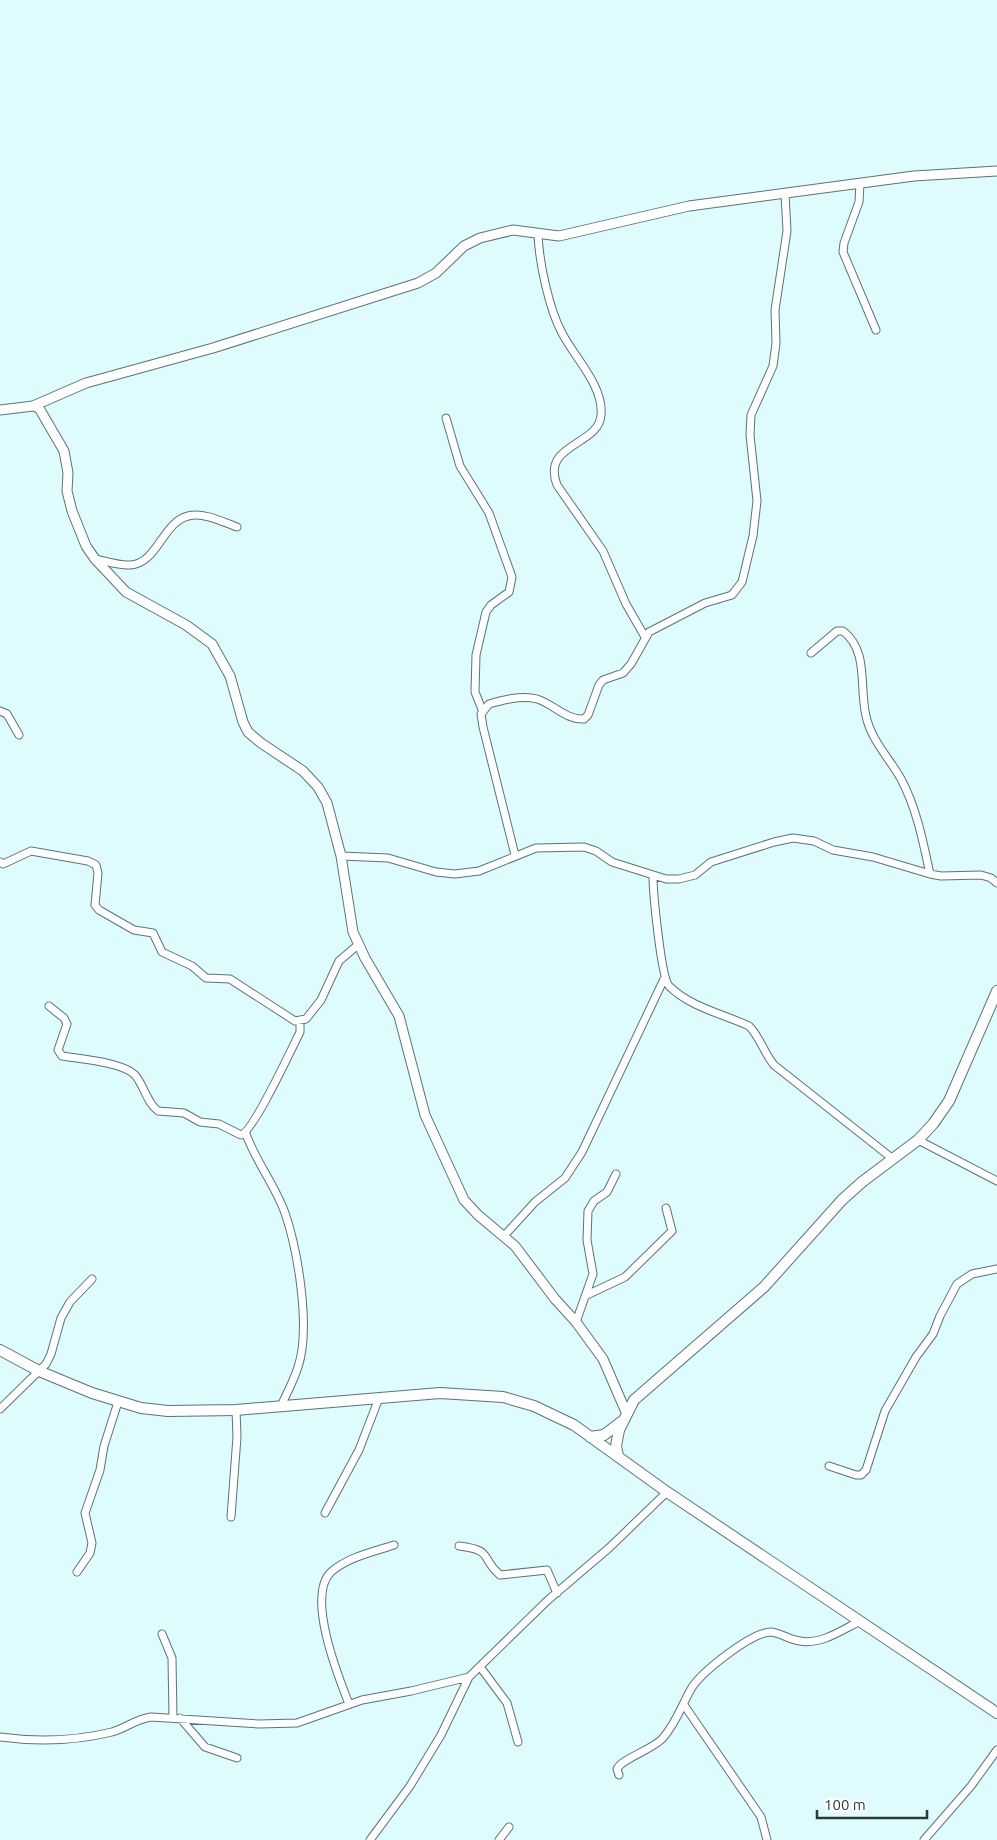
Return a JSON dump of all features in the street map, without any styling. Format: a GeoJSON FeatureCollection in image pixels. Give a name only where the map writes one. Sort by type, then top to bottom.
{"type":"FeatureCollection","features":[{"type":"Feature","properties":{"kind":"main road"},"geometry":{"type":"LineString","coordinates":[[590,1437],[604,1435],[624,1416],[641,1393],[764,1287],[842,1200],[918,1140],[934,1124],[949,1101],[997,992]]}},
{"type":"Feature","properties":{"kind":"main road"},"geometry":{"type":"LineString","coordinates":[[0,1350],[39,1370],[118,1402],[168,1411],[236,1410],[440,1393],[503,1397],[552,1413],[997,1713]]}},
{"type":"Feature","properties":{"kind":"main road"},"geometry":{"type":"LineString","coordinates":[[618,1456],[616,1446],[624,1416]]}},
{"type":"Feature","properties":{"kind":"street"},"geometry":{"type":"LineString","coordinates":[[0,410],[33,406],[86,383],[213,348],[418,283],[436,273],[464,246],[480,238],[513,230],[559,236],[689,206],[914,176],[997,171]]}},
{"type":"Feature","properties":{"kind":"street"},"geometry":{"type":"LineString","coordinates":[[860,183],[859,202],[844,243],[843,252],[876,330]]}},
{"type":"Feature","properties":{"kind":"street"},"geometry":{"type":"LineString","coordinates":[[483,712],[489,704],[521,698],[538,699],[566,715],[576,719],[584,719],[599,685],[603,680],[623,673],[631,664],[645,637],[654,628],[705,603],[732,595],[742,582],[753,536],[757,501],[750,435],[751,415],[773,366],[776,344],[775,310],[787,231],[785,194]]}},
{"type":"Feature","properties":{"kind":"street"},"geometry":{"type":"LineString","coordinates":[[538,234],[539,256],[555,315],[562,334],[579,358],[596,390],[602,413],[600,422],[593,430],[558,458],[554,465],[554,476],[557,485],[603,552],[626,604],[645,637]]}},
{"type":"Feature","properties":{"kind":"street"},"geometry":{"type":"LineString","coordinates":[[33,406],[39,408],[46,417],[64,451],[68,473],[67,491],[72,511],[86,546],[95,559],[126,592],[186,624],[212,644],[230,676],[243,722],[248,732],[261,744],[303,771],[318,787],[327,803],[341,856],[349,912],[359,944],[399,1016],[426,1115],[461,1193],[478,1215],[515,1246],[544,1285],[576,1322],[603,1359],[624,1416]]}},
{"type":"Feature","properties":{"kind":"street"},"geometry":{"type":"LineString","coordinates":[[446,418],[455,453],[489,513],[512,577],[509,592],[491,605],[486,612],[476,655],[475,692],[483,712],[483,727],[515,855]]}},
{"type":"Feature","properties":{"kind":"street"},"geometry":{"type":"LineString","coordinates":[[95,559],[130,565],[140,562],[159,544],[167,532],[188,516],[201,516],[238,527]]}},
{"type":"Feature","properties":{"kind":"street"},"geometry":{"type":"LineString","coordinates":[[811,653],[837,631],[842,631],[854,641],[864,679],[866,716],[877,742],[901,780],[919,822],[930,874]]}},
{"type":"Feature","properties":{"kind":"street"},"geometry":{"type":"LineString","coordinates":[[0,711],[7,714],[19,735]]}},
{"type":"Feature","properties":{"kind":"street"},"geometry":{"type":"LineString","coordinates":[[341,856],[388,858],[436,872],[455,874],[479,871],[536,848],[584,847],[596,851],[612,862],[666,880],[695,875],[711,862],[793,838],[814,841],[833,850],[873,856],[930,874],[941,876],[981,875],[991,878],[997,884]]}},
{"type":"Feature","properties":{"kind":"street"},"geometry":{"type":"LineString","coordinates":[[0,862],[3,864],[31,852],[88,861],[96,865],[98,873],[95,906],[99,910],[134,930],[153,933],[162,952],[192,966],[206,978],[230,979],[300,1022],[306,1020],[321,1000],[339,961],[359,944]]}},
{"type":"Feature","properties":{"kind":"street"},"geometry":{"type":"LineString","coordinates":[[504,1236],[535,1202],[566,1178],[582,1152],[664,979],[662,952],[653,905],[653,876]]}},
{"type":"Feature","properties":{"kind":"street"},"geometry":{"type":"LineString","coordinates":[[664,979],[669,986],[686,998],[749,1026],[756,1033],[767,1056],[774,1065],[892,1159]]}},
{"type":"Feature","properties":{"kind":"street"},"geometry":{"type":"LineString","coordinates":[[49,1006],[64,1018],[67,1024],[58,1050],[62,1056],[111,1064],[133,1073],[158,1111],[184,1112],[200,1122],[219,1124],[237,1134],[246,1134]]}},
{"type":"Feature","properties":{"kind":"street"},"geometry":{"type":"LineString","coordinates":[[281,1406],[298,1366],[304,1333],[296,1256],[284,1212],[254,1157],[246,1134],[300,1032],[300,1022]]}},
{"type":"Feature","properties":{"kind":"street"},"geometry":{"type":"LineString","coordinates":[[918,1140],[997,1181]]}},
{"type":"Feature","properties":{"kind":"street"},"geometry":{"type":"LineString","coordinates":[[576,1322],[593,1274],[587,1240],[588,1211],[594,1201],[607,1192],[616,1174]]}},
{"type":"Feature","properties":{"kind":"street"},"geometry":{"type":"LineString","coordinates":[[586,1295],[625,1277],[665,1240],[672,1231],[666,1208]]}},
{"type":"Feature","properties":{"kind":"street"},"geometry":{"type":"LineString","coordinates":[[830,1466],[856,1475],[861,1475],[866,1470],[885,1411],[916,1357],[933,1334],[940,1316],[958,1284],[972,1274],[997,1269]]}},
{"type":"Feature","properties":{"kind":"street"},"geometry":{"type":"LineString","coordinates":[[0,1408],[18,1393],[46,1364],[52,1354],[61,1318],[70,1302],[92,1279]]}},
{"type":"Feature","properties":{"kind":"street"},"geometry":{"type":"LineString","coordinates":[[325,1513],[359,1450],[379,1398]]}},
{"type":"Feature","properties":{"kind":"street"},"geometry":{"type":"LineString","coordinates":[[77,1572],[90,1553],[92,1543],[84,1513],[100,1470],[104,1446],[118,1402]]}},
{"type":"Feature","properties":{"kind":"street"},"geometry":{"type":"LineString","coordinates":[[231,1517],[237,1437],[236,1410]]}},
{"type":"Feature","properties":{"kind":"street"},"geometry":{"type":"LineString","coordinates":[[0,1737],[23,1740],[57,1740],[112,1732],[143,1718],[176,1718],[281,1725],[304,1721],[349,1704],[469,1677],[481,1668],[556,1593],[609,1548],[667,1492]]}},
{"type":"Feature","properties":{"kind":"street"},"geometry":{"type":"LineString","coordinates":[[349,1704],[332,1656],[325,1626],[322,1600],[324,1584],[330,1573],[341,1565],[394,1545]]}},
{"type":"Feature","properties":{"kind":"street"},"geometry":{"type":"LineString","coordinates":[[459,1546],[477,1548],[485,1553],[500,1575],[547,1570],[556,1593]]}},
{"type":"Feature","properties":{"kind":"street"},"geometry":{"type":"LineString","coordinates":[[619,1775],[618,1765],[623,1761],[644,1753],[660,1742],[684,1705],[692,1687],[710,1668],[758,1635],[771,1632],[810,1643],[860,1621]]}},
{"type":"Feature","properties":{"kind":"street"},"geometry":{"type":"LineString","coordinates":[[162,1634],[171,1650],[176,1718],[205,1747],[237,1758]]}},
{"type":"Feature","properties":{"kind":"street"},"geometry":{"type":"LineString","coordinates":[[481,1668],[507,1703],[518,1742]]}},
{"type":"Feature","properties":{"kind":"street"},"geometry":{"type":"LineString","coordinates":[[370,1840],[410,1786],[441,1735],[469,1677]]}},
{"type":"Feature","properties":{"kind":"street"},"geometry":{"type":"LineString","coordinates":[[684,1705],[761,1817],[767,1840]]}},
{"type":"Feature","properties":{"kind":"street"},"geometry":{"type":"LineString","coordinates":[[924,1840],[971,1786],[997,1750]]}},
{"type":"Feature","properties":{"kind":"street"},"geometry":{"type":"LineString","coordinates":[[499,1840],[509,1827]]}}]}
